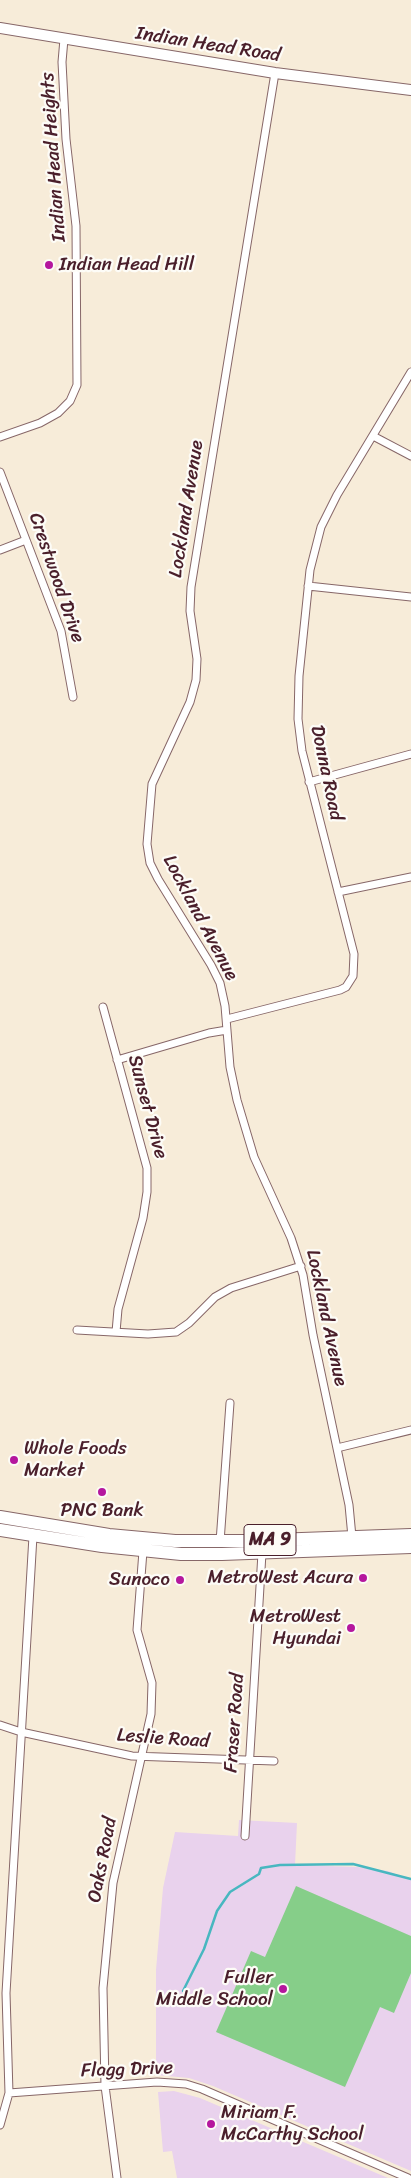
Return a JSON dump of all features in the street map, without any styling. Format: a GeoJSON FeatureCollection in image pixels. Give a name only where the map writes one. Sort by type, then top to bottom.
{"type":"FeatureCollection","features":[{"type":"Feature","properties":{"kind":"highway","name":"MA 9"},"geometry":{"type":"LineString","coordinates":[[0,1517],[130,1538],[175,1541],[220,1542],[411,1535]]}},
{"type":"Feature","properties":{"kind":"highway","name":"MA 9"},"geometry":{"type":"LineString","coordinates":[[0,1530],[143,1551],[222,1554],[411,1547]]}},
{"type":"Feature","properties":{"kind":"street","name":"Indian Head Road"},"geometry":{"type":"LineString","coordinates":[[0,28],[275,73],[411,90]]}},
{"type":"Feature","properties":{"kind":"street","name":"Indian Head Heights"},"geometry":{"type":"LineString","coordinates":[[0,437],[58,413],[70,401],[77,385],[76,226],[66,139],[62,62],[64,39]]}},
{"type":"Feature","properties":{"kind":"street","name":"Lockland Avenue"},"geometry":{"type":"LineString","coordinates":[[275,73],[191,587],[190,611],[197,659],[196,680],[190,702],[152,784],[147,836],[148,854],[153,871],[216,974],[223,994],[234,1089],[248,1141],[291,1238],[301,1266],[313,1336],[349,1505],[352,1537]]}},
{"type":"Feature","properties":{"kind":"street","name":"Donna Road"},"geometry":{"type":"LineString","coordinates":[[227,1019],[332,993],[346,987],[350,982],[355,962],[302,751],[298,690],[308,586],[312,558],[321,527],[337,495],[411,372]]}},
{"type":"Feature","properties":{"kind":"street"},"geometry":{"type":"LineString","coordinates":[[373,436],[411,456]]}},
{"type":"Feature","properties":{"kind":"street","name":"Crestwood Drive"},"geometry":{"type":"LineString","coordinates":[[0,472],[61,631],[73,698]]}},
{"type":"Feature","properties":{"kind":"street"},"geometry":{"type":"LineString","coordinates":[[0,550],[26,540]]}},
{"type":"Feature","properties":{"kind":"street"},"geometry":{"type":"LineString","coordinates":[[308,586],[411,597]]}},
{"type":"Feature","properties":{"kind":"street"},"geometry":{"type":"LineString","coordinates":[[310,782],[411,754]]}},
{"type":"Feature","properties":{"kind":"street"},"geometry":{"type":"LineString","coordinates":[[338,892],[411,877]]}},
{"type":"Feature","properties":{"kind":"street","name":"Sunset Drive"},"geometry":{"type":"LineString","coordinates":[[103,1007],[145,1155],[148,1181],[143,1218],[118,1309],[116,1332]]}},
{"type":"Feature","properties":{"kind":"street"},"geometry":{"type":"LineString","coordinates":[[117,1060],[227,1030]]}},
{"type":"Feature","properties":{"kind":"street"},"geometry":{"type":"LineString","coordinates":[[77,1330],[153,1334],[176,1332],[189,1323],[215,1297],[230,1288],[250,1280],[301,1266]]}},
{"type":"Feature","properties":{"kind":"street"},"geometry":{"type":"LineString","coordinates":[[220,1542],[230,1403]]}},
{"type":"Feature","properties":{"kind":"street"},"geometry":{"type":"LineString","coordinates":[[337,1448],[411,1430]]}},
{"type":"Feature","properties":{"kind":"street"},"geometry":{"type":"LineString","coordinates":[[0,2125],[9,2093],[6,1993],[33,1536]]}},
{"type":"Feature","properties":{"kind":"street","name":"Oaks Road"},"geometry":{"type":"LineString","coordinates":[[117,2178],[105,2086],[103,1988],[110,1905],[118,1858],[142,1757],[152,1699],[150,1672],[136,1630],[143,1551]]}},
{"type":"Feature","properties":{"kind":"street","name":"Fraser Road"},"geometry":{"type":"LineString","coordinates":[[245,1836],[262,1553]]}},
{"type":"Feature","properties":{"kind":"street","name":"Leslie Road"},"geometry":{"type":"LineString","coordinates":[[0,1725],[21,1732],[142,1757],[274,1761]]}},
{"type":"Feature","properties":{"kind":"street","name":"Flagg Drive"},"geometry":{"type":"LineString","coordinates":[[9,2093],[168,2082],[194,2086],[408,2178]]}},
{"type":"Feature","properties":{"kind":"shaded area","name":"Fuller Middle School"},"geometry":{"type":"Polygon","coordinates":[[[239,1820],[297,1823],[295,1865],[357,1867],[388,1871],[411,1880],[411,2171],[213,2086],[189,2078],[156,2075],[156,1970],[163,1888],[175,1832],[238,1836],[239,1820]]]}},
{"type":"Feature","properties":{"kind":"shaded area","name":"Miriam F. McCarthy School"},"geometry":{"type":"Polygon","coordinates":[[[174,2091],[200,2098],[388,2178],[177,2178],[172,2151],[163,2152],[158,2092],[174,2091]]]}},
{"type":"Feature","properties":{"kind":"green space"},"geometry":{"type":"Polygon","coordinates":[[[296,1886],[411,1936],[411,1973],[394,2013],[380,2007],[345,2087],[216,2032],[251,1951],[265,1957],[296,1886]]]}},
{"type":"Feature","properties":{"kind":"waterway"},"geometry":{"type":"LineString","coordinates":[[183,1991],[204,1949],[217,1911],[230,1892],[259,1874],[261,1868],[280,1865],[353,1864],[411,1879]]}},
{"type":"Feature","properties":{"kind":"place","name":"Indian Head Hill"},"geometry":{"type":"Point","coordinates":[49,265]}},
{"type":"Feature","properties":{"kind":"place","name":"Whole Foods Market"},"geometry":{"type":"Point","coordinates":[14,1460]}},
{"type":"Feature","properties":{"kind":"place","name":"PNC Bank"},"geometry":{"type":"Point","coordinates":[102,1492]}},
{"type":"Feature","properties":{"kind":"place","name":"MetroWest Acura"},"geometry":{"type":"Point","coordinates":[363,1578]}},
{"type":"Feature","properties":{"kind":"place","name":"Sunoco"},"geometry":{"type":"Point","coordinates":[180,1580]}},
{"type":"Feature","properties":{"kind":"place","name":"MetroWest Hyundai"},"geometry":{"type":"Point","coordinates":[351,1628]}},
{"type":"Feature","properties":{"kind":"place","name":"Fuller Middle School"},"geometry":{"type":"Point","coordinates":[283,1989]}},
{"type":"Feature","properties":{"kind":"place","name":"Miriam F. McCarthy School"},"geometry":{"type":"Point","coordinates":[211,2124]}}]}
